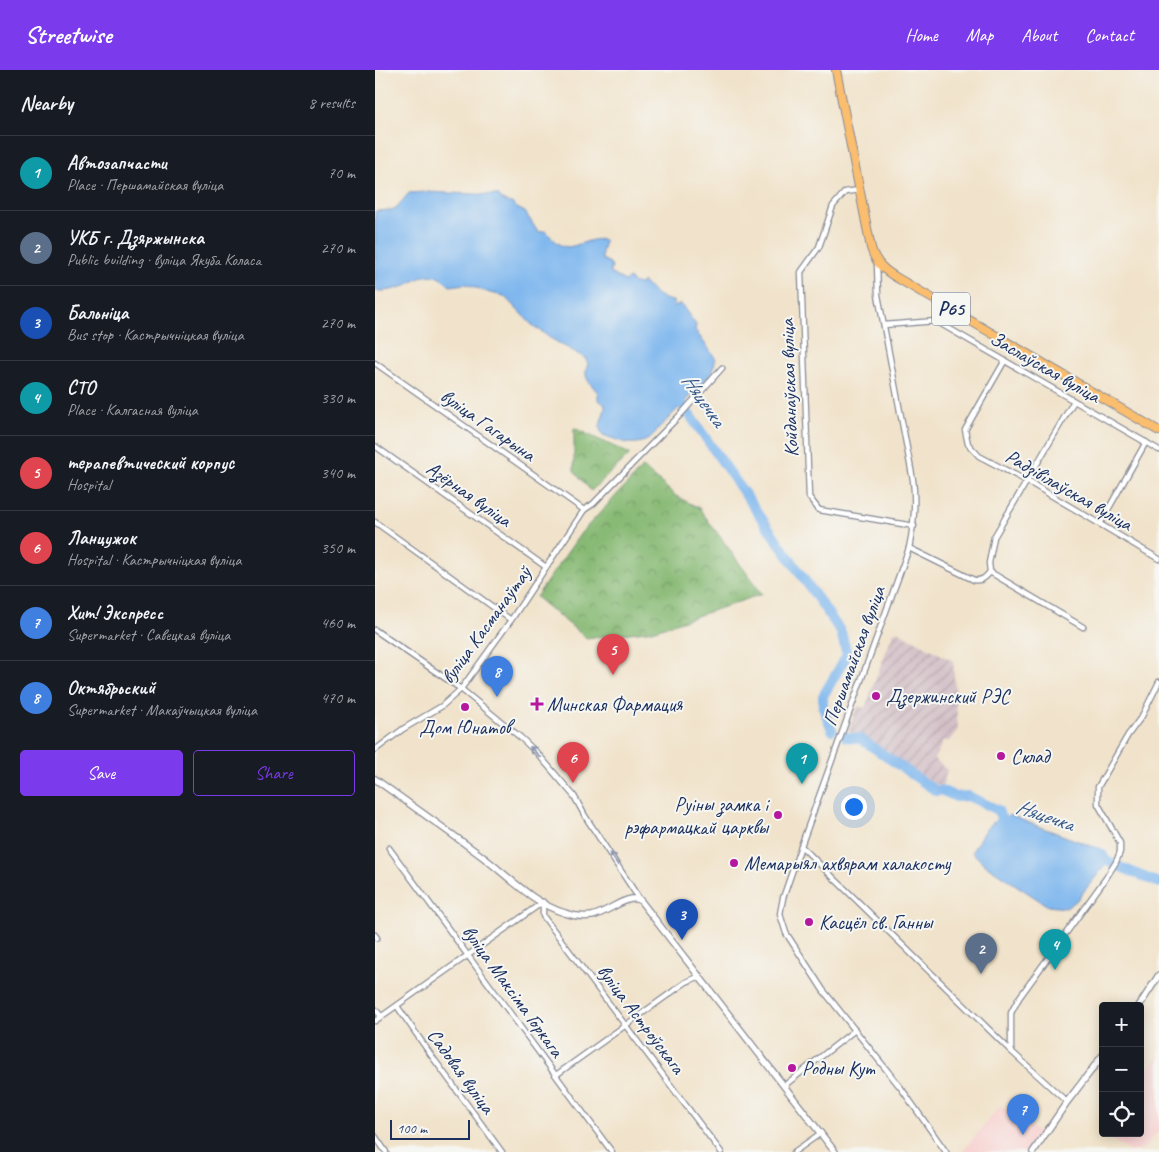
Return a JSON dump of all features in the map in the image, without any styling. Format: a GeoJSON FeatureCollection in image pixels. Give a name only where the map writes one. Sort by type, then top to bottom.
{"type":"FeatureCollection","features":[{"type":"Feature","properties":{"kind":"main road"},"geometry":{"type":"LineString","coordinates":[[836,70],[871,248],[877,263]]}},
{"type":"Feature","properties":{"kind":"main road","name":"Р65"},"geometry":{"type":"LineString","coordinates":[[877,263],[887,272],[1159,431]]}},
{"type":"Feature","properties":{"kind":"street","name":"Койданаўская вуліца"},"geometry":{"type":"LineString","coordinates":[[859,190],[845,192],[833,206],[819,248],[801,272],[809,497],[819,510],[913,526]]}},
{"type":"Feature","properties":{"kind":"street","name":"Першамайская вуліца"},"geometry":{"type":"LineString","coordinates":[[877,263],[879,295],[913,480],[915,496],[913,526],[909,548],[801,846],[783,898],[780,914],[785,933],[818,983],[901,1088],[945,1152]]}},
{"type":"Feature","properties":{"kind":"street","name":"Заслаўская вуліца"},"geometry":{"type":"LineString","coordinates":[[884,325],[936,321],[1159,450]]}},
{"type":"Feature","properties":{"kind":"street","name":"Радзівілаўская вуліца"},"geometry":{"type":"LineString","coordinates":[[1004,362],[965,430],[968,444],[979,456],[1027,481],[1159,559]]}},
{"type":"Feature","properties":{"kind":"street","name":"вуліца Гагарына"},"geometry":{"type":"LineString","coordinates":[[375,363],[584,510]]}},
{"type":"Feature","properties":{"kind":"street","name":"вуліца Касманаўтаў"},"geometry":{"type":"LineString","coordinates":[[375,750],[403,729],[442,706],[461,689],[511,620],[584,510],[593,504],[689,406],[722,368]]}},
{"type":"Feature","properties":{"kind":"street"},"geometry":{"type":"LineString","coordinates":[[990,572],[989,563],[995,536],[1074,401]]}},
{"type":"Feature","properties":{"kind":"street"},"geometry":{"type":"LineString","coordinates":[[1100,524],[1146,442]]}},
{"type":"Feature","properties":{"kind":"street","name":"Азёрная вуліца"},"geometry":{"type":"LineString","coordinates":[[375,446],[546,567]]}},
{"type":"Feature","properties":{"kind":"street"},"geometry":{"type":"LineString","coordinates":[[375,522],[511,620]]}},
{"type":"Feature","properties":{"kind":"street"},"geometry":{"type":"LineString","coordinates":[[909,548],[973,580],[979,581],[990,572]]}},
{"type":"Feature","properties":{"kind":"street"},"geometry":{"type":"LineString","coordinates":[[990,572],[1083,627]]}},
{"type":"Feature","properties":{"kind":"street"},"geometry":{"type":"LineString","coordinates":[[375,630],[461,689],[520,737],[568,788],[640,900],[835,1152]]}},
{"type":"Feature","properties":{"kind":"street"},"geometry":{"type":"LineString","coordinates":[[1011,1051],[1011,1013],[1019,998],[1116,862],[1120,852],[1120,843],[1098,804],[1098,787],[1128,735],[1142,716],[1159,682]]}},
{"type":"Feature","properties":{"kind":"street"},"geometry":{"type":"LineString","coordinates":[[375,779],[543,902],[566,914],[592,916],[635,897],[640,900]]}},
{"type":"Feature","properties":{"kind":"street"},"geometry":{"type":"LineString","coordinates":[[801,846],[1011,1051],[1067,1102]]}},
{"type":"Feature","properties":{"kind":"street","name":"вуліца Максіма Горкага"},"geometry":{"type":"LineString","coordinates":[[389,848],[612,1152]]}},
{"type":"Feature","properties":{"kind":"street"},"geometry":{"type":"LineString","coordinates":[[375,1021],[543,902]]}},
{"type":"Feature","properties":{"kind":"street","name":"вуліца Астроўскага"},"geometry":{"type":"LineString","coordinates":[[543,902],[543,916],[721,1152]]}},
{"type":"Feature","properties":{"kind":"street"},"geometry":{"type":"LineString","coordinates":[[1142,1002],[1159,975]]}},
{"type":"Feature","properties":{"kind":"street"},"geometry":{"type":"LineString","coordinates":[[556,1075],[686,982],[700,976]]}},
{"type":"Feature","properties":{"kind":"street","name":"Садовая вуліца"},"geometry":{"type":"LineString","coordinates":[[397,1006],[502,1152]]}},
{"type":"Feature","properties":{"kind":"street"},"geometry":{"type":"LineString","coordinates":[[375,1009],[381,1016]]}},
{"type":"Feature","properties":{"kind":"street"},"geometry":{"type":"LineString","coordinates":[[785,1085],[855,1030]]}},
{"type":"Feature","properties":{"kind":"street"},"geometry":{"type":"LineString","coordinates":[[1033,1152],[1067,1102],[1099,1060]]}},
{"type":"Feature","properties":{"kind":"street"},"geometry":{"type":"LineString","coordinates":[[794,1152],[821,1133]]}},
{"type":"Feature","properties":{"kind":"street"},"geometry":{"type":"LineString","coordinates":[[375,1136],[386,1152]]}},
{"type":"Feature","properties":{"kind":"shaded area"},"geometry":{"type":"Polygon","coordinates":[[[897,631],[953,661],[958,730],[948,742],[944,740],[934,759],[947,770],[942,788],[848,730],[858,706],[865,708],[893,633],[897,631]]]}},
{"type":"Feature","properties":{"kind":"shaded area"},"geometry":{"type":"Polygon","coordinates":[[[1159,1055],[1159,1130],[1146,1147],[1131,1152],[1108,1137],[1144,1137],[1144,1076],[1159,1055]]]}},
{"type":"Feature","properties":{"kind":"shaded area"},"geometry":{"type":"Polygon","coordinates":[[[1001,1105],[1039,1133],[1026,1152],[962,1152],[1001,1105]]]}},
{"type":"Feature","properties":{"kind":"green space"},"geometry":{"type":"Polygon","coordinates":[[[574,428],[630,454],[591,491],[574,471],[574,428]]]}},
{"type":"Feature","properties":{"kind":"green space"},"geometry":{"type":"Polygon","coordinates":[[[643,467],[676,496],[699,508],[762,594],[655,630],[586,638],[536,597],[581,533],[643,467]]]}},
{"type":"Feature","properties":{"kind":"water"},"geometry":{"type":"Polygon","coordinates":[[[409,193],[498,195],[504,201],[512,203],[525,212],[538,232],[545,231],[563,246],[572,246],[596,239],[605,241],[602,259],[610,263],[612,268],[610,273],[625,281],[630,278],[632,282],[641,284],[643,281],[644,284],[658,295],[673,301],[674,306],[681,304],[696,325],[695,330],[716,359],[711,374],[649,439],[643,442],[626,443],[603,435],[601,431],[600,424],[605,404],[598,400],[598,393],[586,377],[588,364],[585,358],[550,338],[531,324],[504,296],[466,284],[450,286],[442,279],[429,275],[395,289],[375,291],[375,211],[392,210],[409,193]]]}},
{"type":"Feature","properties":{"kind":"water"},"geometry":{"type":"Polygon","coordinates":[[[1010,815],[1105,851],[1107,863],[1076,901],[1066,908],[1048,906],[984,864],[972,852],[984,831],[996,820],[1004,820],[1010,815]]]}},
{"type":"Feature","properties":{"kind":"waterway","name":"Няцечка"},"geometry":{"type":"LineString","coordinates":[[675,394],[841,632],[847,655],[823,696],[823,707],[832,730]]}},
{"type":"Feature","properties":{"kind":"waterway","name":"Няцечка"},"geometry":{"type":"LineString","coordinates":[[846,737],[861,739],[936,791],[941,790],[956,797],[968,796],[998,810],[1001,819],[1015,824]]}},
{"type":"Feature","properties":{"kind":"waterway","name":"Няцечка"},"geometry":{"type":"LineString","coordinates":[[1097,852],[1102,854],[1106,861],[1159,883]]}},
{"type":"Feature","properties":{"kind":"place","name":"терапевтический корпус"},"geometry":{"type":"Point","coordinates":[613,675]}},
{"type":"Feature","properties":{"kind":"place","name":"Дзержинский РЭС"},"geometry":{"type":"Point","coordinates":[876,696]}},
{"type":"Feature","properties":{"kind":"place","name":"Октябрьский"},"geometry":{"type":"Point","coordinates":[497,697]}},
{"type":"Feature","properties":{"kind":"place","name":"Минская Фармация"},"geometry":{"type":"Point","coordinates":[537,704]}},
{"type":"Feature","properties":{"kind":"place","name":"Дом Юнатов"},"geometry":{"type":"Point","coordinates":[465,707]}},
{"type":"Feature","properties":{"kind":"place","name":"Склад"},"geometry":{"type":"Point","coordinates":[1001,756]}},
{"type":"Feature","properties":{"kind":"place","name":"Ланцужок"},"geometry":{"type":"Point","coordinates":[573,783]}},
{"type":"Feature","properties":{"kind":"place","name":"Автозапчасти"},"geometry":{"type":"Point","coordinates":[802,784]}},
{"type":"Feature","properties":{"kind":"place","name":"Руіны замка і рэфармацкай царквы"},"geometry":{"type":"Point","coordinates":[778,815]}},
{"type":"Feature","properties":{"kind":"place","name":"Мемарыял ахвярам халакосту"},"geometry":{"type":"Point","coordinates":[734,863]}},
{"type":"Feature","properties":{"kind":"place","name":"Касцёл св. Ганны"},"geometry":{"type":"Point","coordinates":[809,922]}},
{"type":"Feature","properties":{"kind":"place","name":"Бальніца"},"geometry":{"type":"Point","coordinates":[682,940]}},
{"type":"Feature","properties":{"kind":"place","name":"СТО"},"geometry":{"type":"Point","coordinates":[1055,970]}},
{"type":"Feature","properties":{"kind":"place","name":"УКБ г. Дзяржынска"},"geometry":{"type":"Point","coordinates":[981,974]}},
{"type":"Feature","properties":{"kind":"place","name":"Родны Кут"},"geometry":{"type":"Point","coordinates":[792,1068]}},
{"type":"Feature","properties":{"kind":"place","name":"Хит! Экспресс"},"geometry":{"type":"Point","coordinates":[1023,1135]}}]}
